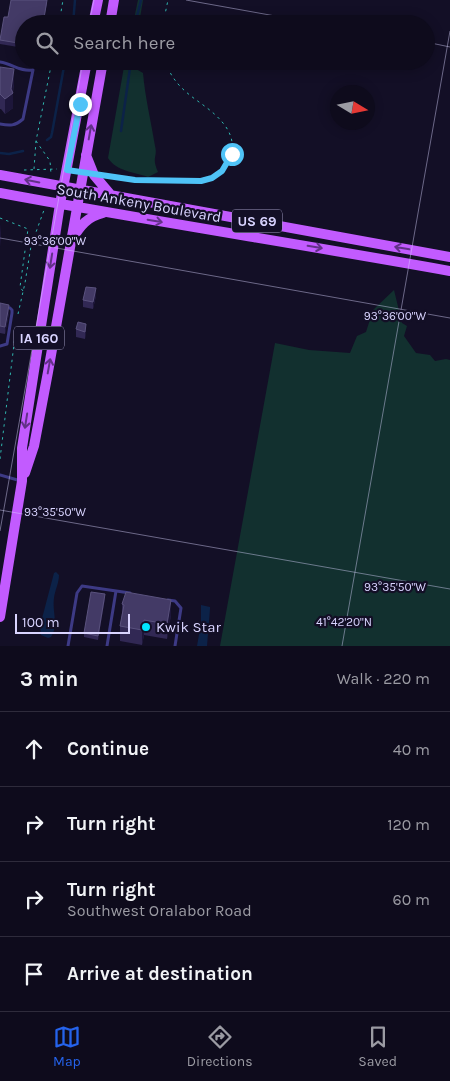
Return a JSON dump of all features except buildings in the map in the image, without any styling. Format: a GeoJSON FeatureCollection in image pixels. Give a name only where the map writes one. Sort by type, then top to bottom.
{"type":"FeatureCollection","features":[{"type":"Feature","properties":{"kind":"main road"},"geometry":{"type":"LineString","coordinates":[[96,15],[98,0]]}},
{"type":"Feature","properties":{"kind":"main road"},"geometry":{"type":"LineString","coordinates":[[112,15],[114,0]]}},
{"type":"Feature","properties":{"kind":"main road","name":"IA 160"},"geometry":{"type":"LineString","coordinates":[[0,617],[22,481],[22,448],[62,195],[85,70]]}},
{"type":"Feature","properties":{"kind":"main road","name":"IA 160"},"geometry":{"type":"LineString","coordinates":[[22,481],[34,446],[101,70]]}},
{"type":"Feature","properties":{"kind":"main road"},"geometry":{"type":"LineString","coordinates":[[86,155],[94,175],[110,194]]}},
{"type":"Feature","properties":{"kind":"main road","name":"South Ankeny Boulevard"},"geometry":{"type":"LineString","coordinates":[[0,175],[49,184],[62,195],[78,198],[107,212],[450,271]]}},
{"type":"Feature","properties":{"kind":"main road","name":"South Ankeny Boulevard"},"geometry":{"type":"LineString","coordinates":[[0,193],[46,202],[62,195],[78,198],[110,194],[450,257]]}},
{"type":"Feature","properties":{"kind":"main road"},"geometry":{"type":"LineString","coordinates":[[69,245],[88,217],[107,212]]}},
{"type":"Feature","properties":{"kind":"lane"},"geometry":{"type":"LineString","coordinates":[[0,62],[10,64],[15,68]]}},
{"type":"Feature","properties":{"kind":"lane"},"geometry":{"type":"LineString","coordinates":[[0,124],[10,126],[17,124],[22,119],[33,70],[20,70]]}},
{"type":"Feature","properties":{"kind":"lane"},"geometry":{"type":"LineString","coordinates":[[0,306],[10,308],[12,313],[7,344],[0,346]]}},
{"type":"Feature","properties":{"kind":"lane"},"geometry":{"type":"LineString","coordinates":[[0,475],[22,481]]}},
{"type":"Feature","properties":{"kind":"lane"},"geometry":{"type":"LineString","coordinates":[[68,646],[79,589],[86,586],[133,594]]}},
{"type":"Feature","properties":{"kind":"lane"},"geometry":{"type":"LineString","coordinates":[[107,646],[116,591]]}},
{"type":"Feature","properties":{"kind":"lane"},"geometry":{"type":"LineString","coordinates":[[159,598],[175,602],[181,608],[176,646]]}},
{"type":"Feature","properties":{"kind":"path"},"geometry":{"type":"LineString","coordinates":[[60,15],[63,0]]}},
{"type":"Feature","properties":{"kind":"path"},"geometry":{"type":"LineString","coordinates":[[164,15],[168,0]]}},
{"type":"Feature","properties":{"kind":"path"},"geometry":{"type":"LineString","coordinates":[[34,170],[36,141],[50,70]]}},
{"type":"Feature","properties":{"kind":"path"},"geometry":{"type":"LineString","coordinates":[[94,175],[147,181],[201,181],[217,175],[226,166],[233,148],[228,131],[217,117],[179,87],[168,70]]}},
{"type":"Feature","properties":{"kind":"path"},"geometry":{"type":"LineString","coordinates":[[36,141],[50,161],[52,168],[49,184]]}},
{"type":"Feature","properties":{"kind":"path"},"geometry":{"type":"LineString","coordinates":[[23,170],[52,168],[67,170]]}},
{"type":"Feature","properties":{"kind":"path"},"geometry":{"type":"LineString","coordinates":[[17,320],[31,246],[46,202]]}},
{"type":"Feature","properties":{"kind":"path"},"geometry":{"type":"LineString","coordinates":[[0,218],[28,229],[20,287],[24,291]]}},
{"type":"Feature","properties":{"kind":"path"},"geometry":{"type":"LineString","coordinates":[[0,459],[15,335]]}},
{"type":"Feature","properties":{"kind":"green space"},"geometry":{"type":"Polygon","coordinates":[[[138,0],[143,0],[140,15],[135,15],[138,0]]]}},
{"type":"Feature","properties":{"kind":"green space"},"geometry":{"type":"Polygon","coordinates":[[[123,70],[138,70],[143,73],[156,150],[155,163],[158,172],[148,177],[120,168],[108,158],[123,70]]]}},
{"type":"Feature","properties":{"kind":"green space"},"geometry":{"type":"Polygon","coordinates":[[[394,290],[402,323],[407,326],[404,336],[416,353],[430,355],[435,361],[450,360],[450,646],[220,646],[275,343],[309,350],[350,353],[357,336],[366,332],[373,310],[394,290]]]}},
{"type":"Feature","properties":{"kind":"water"},"geometry":{"type":"Polygon","coordinates":[[[56,572],[59,575],[54,598],[55,628],[51,637],[48,638],[41,635],[40,626],[54,573],[56,572]]]}},
{"type":"Feature","properties":{"kind":"water"},"geometry":{"type":"Polygon","coordinates":[[[201,605],[210,607],[207,646],[197,646],[201,623],[201,605]]]}},
{"type":"Feature","properties":{"kind":"waterway"},"geometry":{"type":"LineString","coordinates":[[74,15],[75,0]]}},
{"type":"Feature","properties":{"kind":"waterway"},"geometry":{"type":"LineString","coordinates":[[137,15],[141,0]]}},
{"type":"Feature","properties":{"kind":"waterway"},"geometry":{"type":"LineString","coordinates":[[47,140],[51,137],[52,133],[63,70]]}},
{"type":"Feature","properties":{"kind":"waterway"},"geometry":{"type":"LineString","coordinates":[[121,131],[130,70]]}},
{"type":"Feature","properties":{"kind":"waterway"},"geometry":{"type":"LineString","coordinates":[[0,153],[9,154],[23,151]]}},
{"type":"Feature","properties":{"kind":"place","name":"Kwik Star"},"geometry":{"type":"Point","coordinates":[146,627]}},
{"type":"Feature","properties":{"kind":"route"},"geometry":{"type":"LineString","coordinates":[[80,104],[67,170],[83,174],[147,181],[201,181],[212,178],[222,171],[232,154]]}}]}
